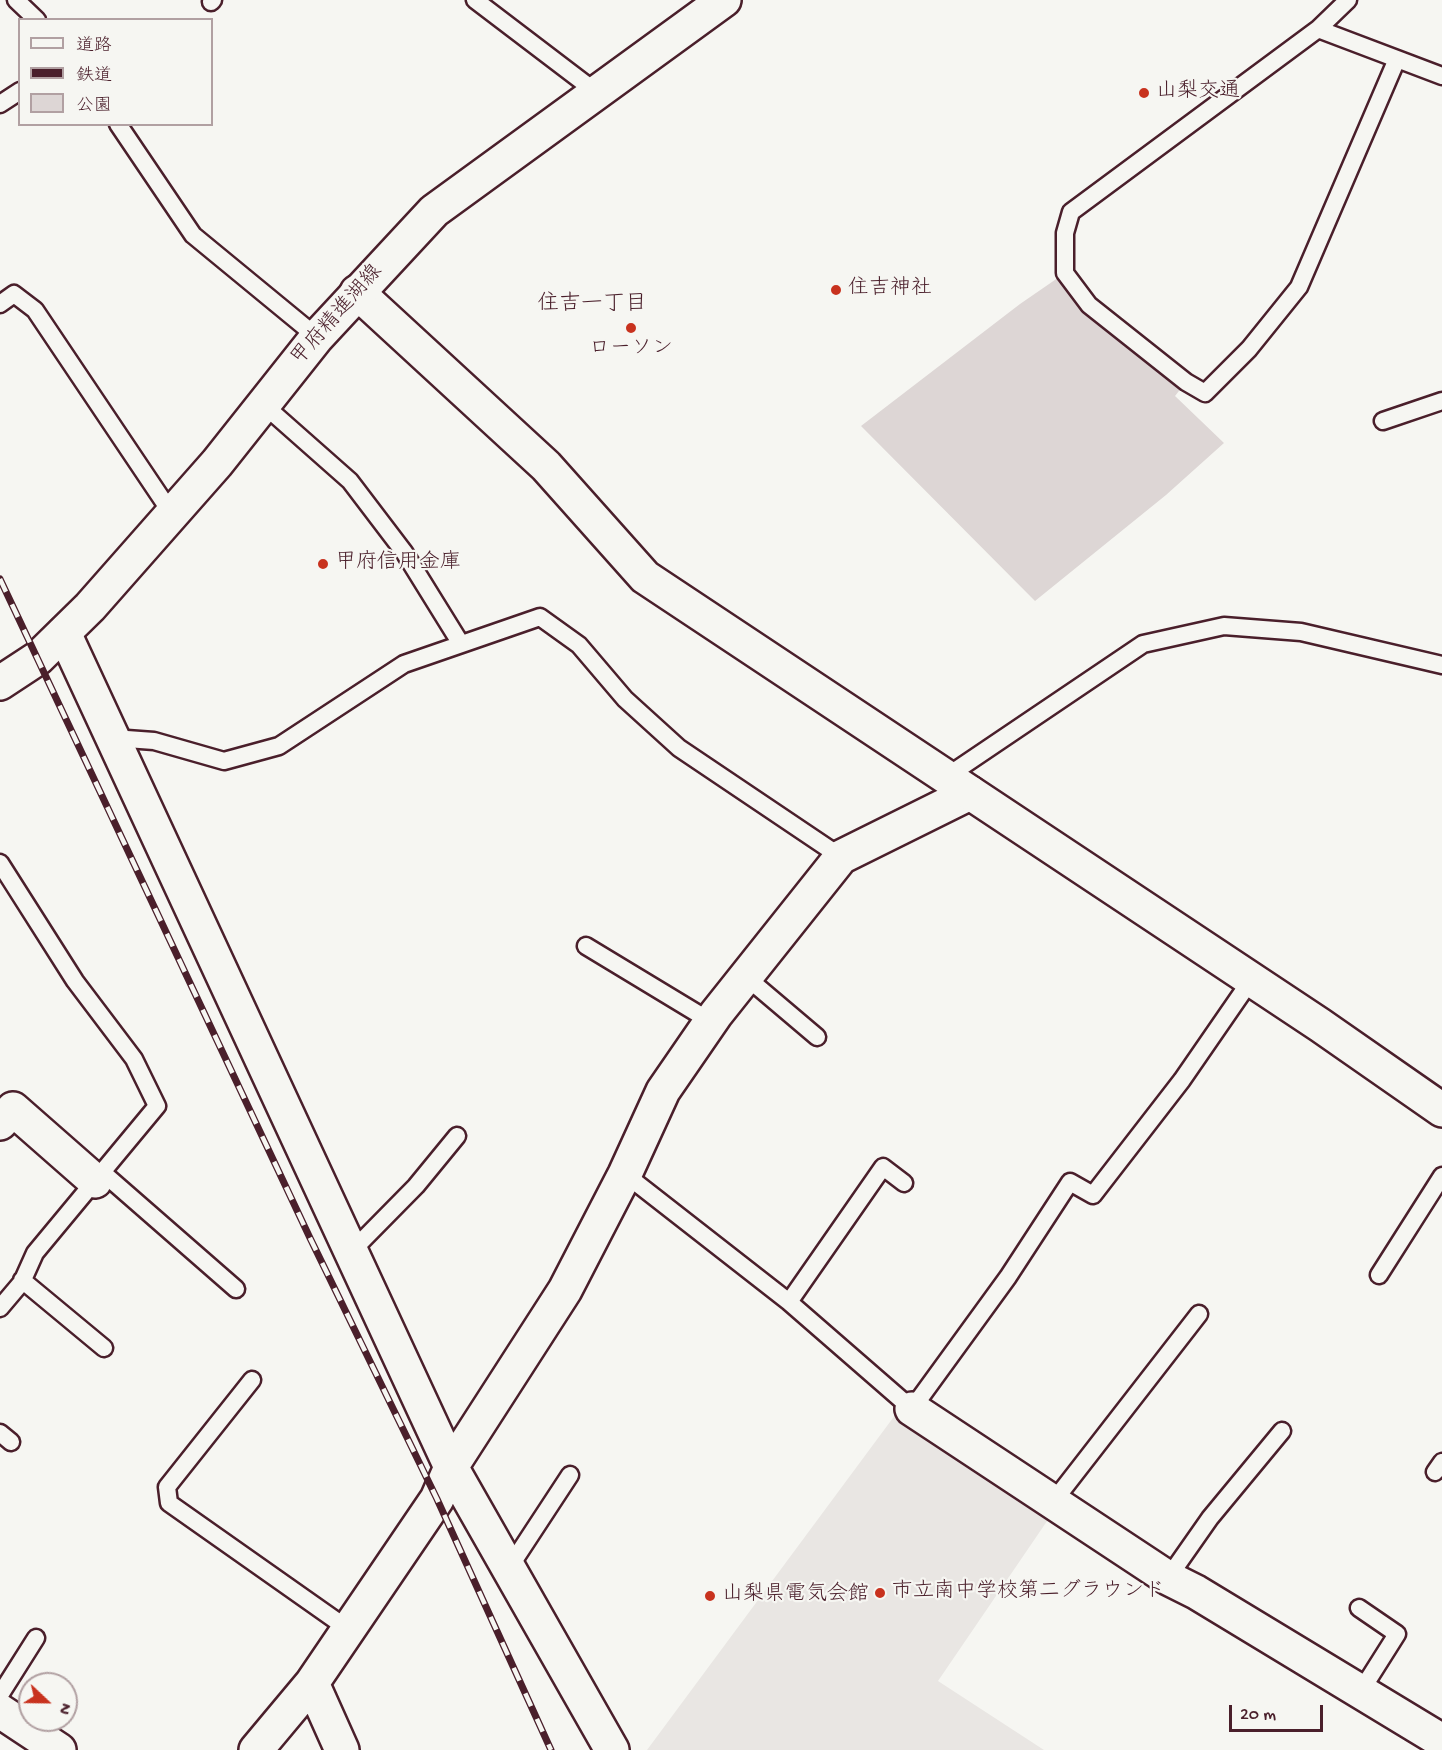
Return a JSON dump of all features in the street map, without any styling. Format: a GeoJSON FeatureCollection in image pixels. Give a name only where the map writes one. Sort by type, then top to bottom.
{"type":"FeatureCollection","features":[{"type":"Feature","properties":{"kind":"street","name":"甲府精進湖線"},"geometry":{"type":"LineString","coordinates":[[0,683],[38,658],[64,633],[217,463],[317,337],[434,211],[724,0]]}},
{"type":"Feature","properties":{"kind":"street"},"geometry":{"type":"LineString","coordinates":[[357,292],[546,466],[645,577],[1251,980],[1442,1110]]}},
{"type":"Feature","properties":{"kind":"street"},"geometry":{"type":"LineString","coordinates":[[64,633],[451,1467],[612,1750]]}},
{"type":"Feature","properties":{"kind":"street"},"geometry":{"type":"LineString","coordinates":[[256,1750],[312,1683],[436,1499],[451,1467],[565,1290],[625,1174],[663,1091],[710,1021],[841,857],[958,785]]}},
{"type":"Feature","properties":{"kind":"street"},"geometry":{"type":"LineString","coordinates":[[0,1123],[13,1109],[99,1177]]}},
{"type":"Feature","properties":{"kind":"street"},"geometry":{"type":"LineString","coordinates":[[912,1409],[1168,1578],[1206,1598],[1442,1741]]}},
{"type":"Feature","properties":{"kind":"street"},"geometry":{"type":"LineString","coordinates":[[312,1683],[342,1750]]}},
{"type":"Feature","properties":{"kind":"street"},"geometry":{"type":"LineString","coordinates":[[0,1711],[59,1750]]}},
{"type":"Feature","properties":{"kind":"lane"},"geometry":{"type":"LineString","coordinates":[[16,0],[35,18]]}},
{"type":"Feature","properties":{"kind":"lane"},"geometry":{"type":"LineString","coordinates":[[475,0],[596,92]]}},
{"type":"Feature","properties":{"kind":"lane"},"geometry":{"type":"LineString","coordinates":[[1348,0],[1318,29],[1071,212],[1065,233],[1065,273],[1089,305],[1186,382],[1205,393],[1249,349],[1299,287],[1397,59]]}},
{"type":"Feature","properties":{"kind":"lane"},"geometry":{"type":"LineString","coordinates":[[1318,29],[1442,76]]}},
{"type":"Feature","properties":{"kind":"lane"},"geometry":{"type":"LineString","coordinates":[[0,104],[18,92]]}},
{"type":"Feature","properties":{"kind":"lane"},"geometry":{"type":"LineString","coordinates":[[119,126],[193,234],[317,337]]}},
{"type":"Feature","properties":{"kind":"lane"},"geometry":{"type":"LineString","coordinates":[[0,304],[14,294],[35,310],[172,514]]}},
{"type":"Feature","properties":{"kind":"lane"},"geometry":{"type":"LineString","coordinates":[[1383,421],[1442,401]]}},
{"type":"Feature","properties":{"kind":"lane"},"geometry":{"type":"LineString","coordinates":[[264,405],[350,481],[404,552],[461,644]]}},
{"type":"Feature","properties":{"kind":"lane"},"geometry":{"type":"LineString","coordinates":[[113,738],[154,741],[224,761],[279,746],[404,664],[540,616],[579,645],[625,699],[679,748],[841,857]]}},
{"type":"Feature","properties":{"kind":"lane"},"geometry":{"type":"LineString","coordinates":[[958,785],[1143,644],[1224,626],[1300,632],[1442,665]]}},
{"type":"Feature","properties":{"kind":"lane"},"geometry":{"type":"LineString","coordinates":[[0,863],[75,981],[134,1059],[157,1106],[35,1253],[22,1280],[0,1308]]}},
{"type":"Feature","properties":{"kind":"lane"},"geometry":{"type":"LineString","coordinates":[[586,946],[710,1021]]}},
{"type":"Feature","properties":{"kind":"lane"},"geometry":{"type":"LineString","coordinates":[[746,976],[817,1037]]}},
{"type":"Feature","properties":{"kind":"lane"},"geometry":{"type":"LineString","coordinates":[[625,1174],[789,1302],[912,1409],[1008,1278],[1070,1182],[1093,1195],[1182,1080],[1251,980]]}},
{"type":"Feature","properties":{"kind":"lane"},"geometry":{"type":"LineString","coordinates":[[351,1252],[416,1186],[457,1136]]}},
{"type":"Feature","properties":{"kind":"lane"},"geometry":{"type":"LineString","coordinates":[[789,1302],[884,1167],[904,1183]]}},
{"type":"Feature","properties":{"kind":"lane"},"geometry":{"type":"LineString","coordinates":[[1379,1275],[1442,1176]]}},
{"type":"Feature","properties":{"kind":"lane"},"geometry":{"type":"LineString","coordinates":[[99,1177],[236,1289]]}},
{"type":"Feature","properties":{"kind":"lane"},"geometry":{"type":"LineString","coordinates":[[22,1280],[104,1347]]}},
{"type":"Feature","properties":{"kind":"lane"},"geometry":{"type":"LineString","coordinates":[[1053,1502],[1199,1314]]}},
{"type":"Feature","properties":{"kind":"lane"},"geometry":{"type":"LineString","coordinates":[[252,1380],[167,1487],[170,1503],[348,1629]]}},
{"type":"Feature","properties":{"kind":"lane"},"geometry":{"type":"LineString","coordinates":[[1168,1578],[1210,1518],[1282,1431]]}},
{"type":"Feature","properties":{"kind":"lane"},"geometry":{"type":"LineString","coordinates":[[509,1568],[570,1475]]}},
{"type":"Feature","properties":{"kind":"lane"},"geometry":{"type":"LineString","coordinates":[[1359,1608],[1397,1634],[1361,1691]]}},
{"type":"Feature","properties":{"kind":"lane"},"geometry":{"type":"LineString","coordinates":[[0,1695],[36,1638]]}},
{"type":"Feature","properties":{"kind":"shaded area","name":"市立南中学校第二グラウンド"},"geometry":{"type":"Polygon","coordinates":[[[904,1403],[1058,1505],[938,1681],[1044,1750],[647,1750],[904,1403]]]}},
{"type":"Feature","properties":{"kind":"green space"},"geometry":{"type":"Polygon","coordinates":[[[1065,273],[1186,382],[1175,396],[1224,443],[1166,495],[1035,601],[861,426],[1020,304],[1065,273]]]}},
{"type":"Feature","properties":{"kind":"railway"},"geometry":{"type":"LineString","coordinates":[[0,579],[310,1238],[437,1499],[551,1750]]}},
{"type":"Feature","properties":{"kind":"place","name":"山梨交通"},"geometry":{"type":"Point","coordinates":[1144,93]}},
{"type":"Feature","properties":{"kind":"place","name":"住吉神社"},"geometry":{"type":"Point","coordinates":[836,290]}},
{"type":"Feature","properties":{"kind":"place","name":"ローソン"},"geometry":{"type":"Point","coordinates":[631,328]}},
{"type":"Feature","properties":{"kind":"place","name":"甲府信用金庫"},"geometry":{"type":"Point","coordinates":[323,564]}},
{"type":"Feature","properties":{"kind":"place","name":"市立南中学校第二グラウンド"},"geometry":{"type":"Point","coordinates":[880,1593]}},
{"type":"Feature","properties":{"kind":"place","name":"山梨県電気会館"},"geometry":{"type":"Point","coordinates":[710,1596]}},
{"type":"Feature","properties":{"kind":"district","name":"住吉一丁目"},"geometry":{"type":"Point","coordinates":[592,306]}}]}
